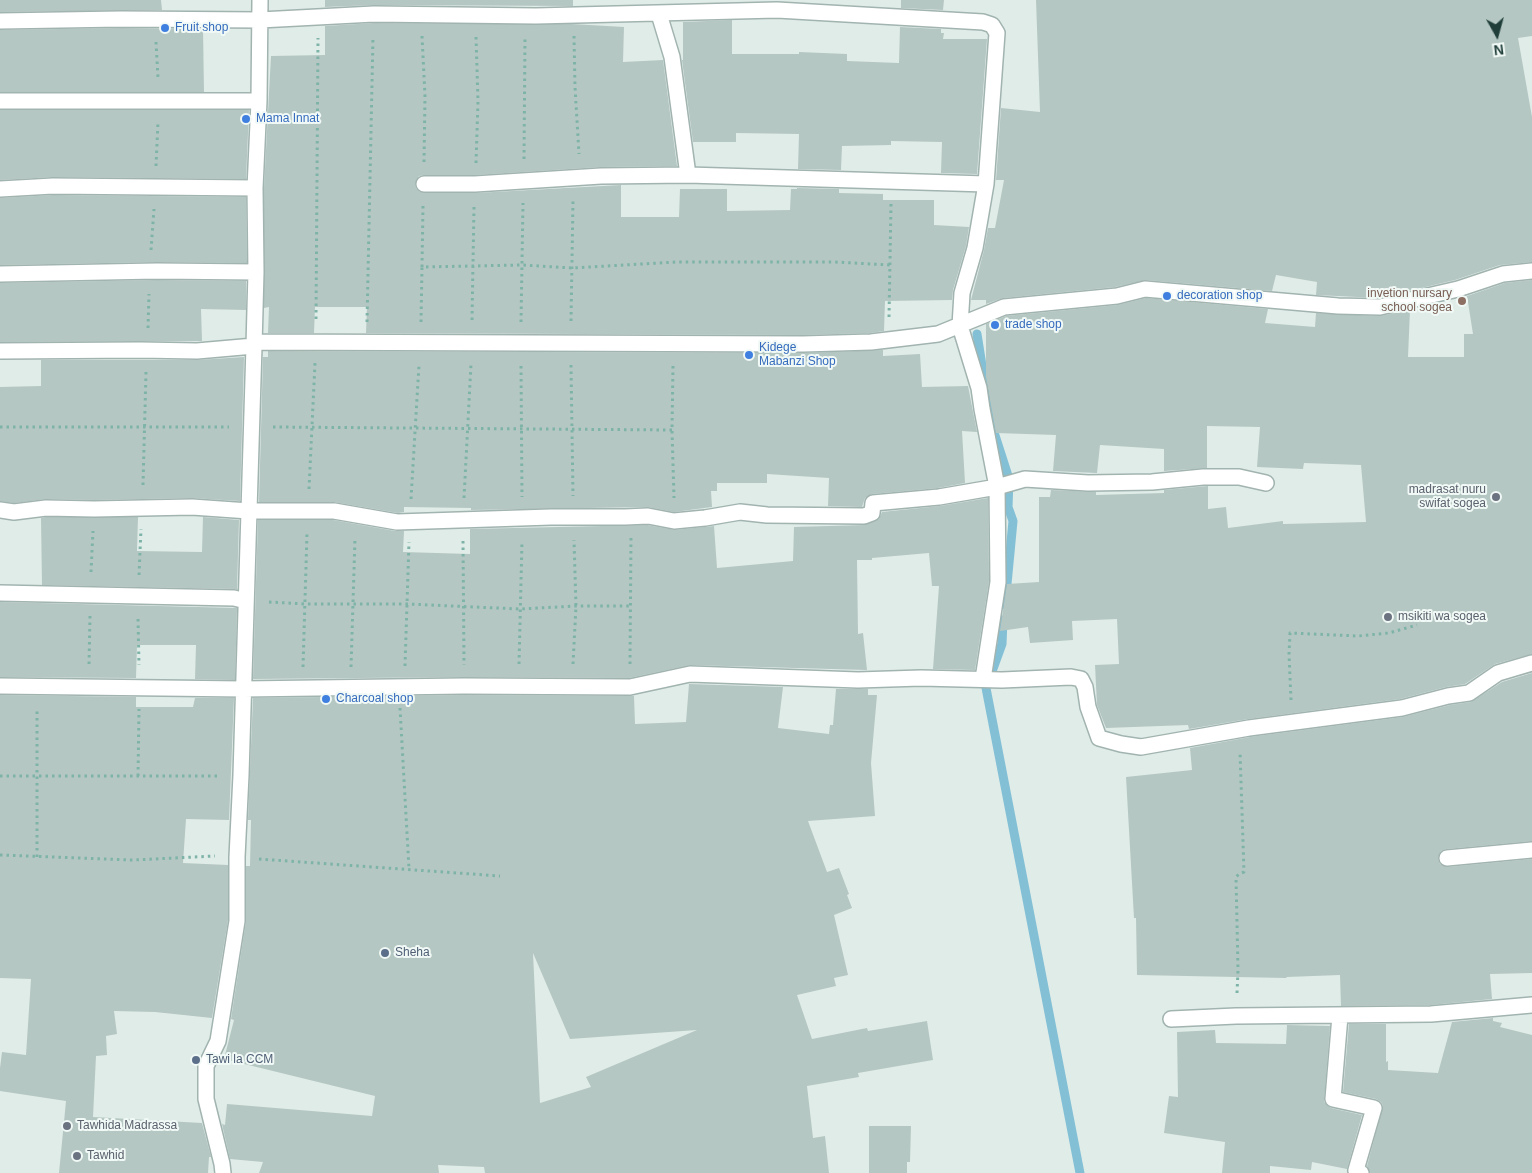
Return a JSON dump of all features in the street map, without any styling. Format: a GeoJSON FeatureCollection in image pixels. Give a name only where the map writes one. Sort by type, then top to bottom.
{"type":"FeatureCollection","features":[{"type":"Feature","properties":{"kind":"street"},"geometry":{"type":"LineString","coordinates":[[222,1173],[222,1164],[206,1099],[206,1066],[218,1041],[237,921],[237,857],[256,272],[255,188],[259,101],[260,0]]}},
{"type":"Feature","properties":{"kind":"street"},"geometry":{"type":"LineString","coordinates":[[0,20],[260,20],[374,14],[574,16],[777,10],[814,6],[983,22],[992,25],[997,34],[986,184],[976,248],[962,293],[960,326],[980,388],[996,487],[998,582],[983,679]]}},
{"type":"Feature","properties":{"kind":"street"},"geometry":{"type":"LineString","coordinates":[[659,14],[672,57],[688,175]]}},
{"type":"Feature","properties":{"kind":"street"},"geometry":{"type":"LineString","coordinates":[[0,102],[259,101]]}},
{"type":"Feature","properties":{"kind":"street"},"geometry":{"type":"LineString","coordinates":[[424,184],[475,184],[577,178],[688,175],[986,184]]}},
{"type":"Feature","properties":{"kind":"street"},"geometry":{"type":"LineString","coordinates":[[0,189],[53,186],[255,188]]}},
{"type":"Feature","properties":{"kind":"street"},"geometry":{"type":"LineString","coordinates":[[0,274],[256,272]]}},
{"type":"Feature","properties":{"kind":"street"},"geometry":{"type":"LineString","coordinates":[[0,351],[196,351],[254,344],[366,342],[803,344],[889,340],[938,334],[1004,307],[1117,296],[1145,290],[1380,308],[1458,289],[1503,274],[1532,272]]}},
{"type":"Feature","properties":{"kind":"street"},"geometry":{"type":"LineString","coordinates":[[0,510],[14,512],[46,508],[192,507],[249,511],[334,511],[397,522],[648,516],[674,521],[740,512],[767,515],[864,516],[872,514],[873,503],[939,497],[996,487],[1025,479],[1088,483],[1152,482],[1204,477],[1238,477],[1266,483]]}},
{"type":"Feature","properties":{"kind":"street"},"geometry":{"type":"LineString","coordinates":[[0,593],[234,598],[246,601]]}},
{"type":"Feature","properties":{"kind":"street"},"geometry":{"type":"LineString","coordinates":[[0,686],[243,689],[630,687],[690,674],[858,680],[1071,678],[1081,679],[1085,687],[1088,706],[1099,738],[1141,747],[1240,730],[1402,708],[1448,696],[1469,693],[1498,673],[1532,663]]}},
{"type":"Feature","properties":{"kind":"street"},"geometry":{"type":"LineString","coordinates":[[1447,858],[1532,850]]}},
{"type":"Feature","properties":{"kind":"street"},"geometry":{"type":"LineString","coordinates":[[1171,1019],[1236,1016],[1431,1014],[1532,1005]]}},
{"type":"Feature","properties":{"kind":"street"},"geometry":{"type":"LineString","coordinates":[[1340,1016],[1333,1099],[1374,1108],[1356,1170],[1361,1173]]}},
{"type":"Feature","properties":{"kind":"path"},"geometry":{"type":"LineString","coordinates":[[366,342],[374,14]]}},
{"type":"Feature","properties":{"kind":"path"},"geometry":{"type":"LineString","coordinates":[[421,14],[425,96],[422,267],[522,265],[572,268],[676,262],[835,262],[890,265]]}},
{"type":"Feature","properties":{"kind":"path"},"geometry":{"type":"LineString","coordinates":[[572,687],[576,606],[571,343],[572,268],[577,178],[574,16]]}},
{"type":"Feature","properties":{"kind":"path"},"geometry":{"type":"LineString","coordinates":[[138,776],[140,688],[137,596],[143,508],[150,272],[159,101],[155,19]]}},
{"type":"Feature","properties":{"kind":"path"},"geometry":{"type":"LineString","coordinates":[[889,340],[891,181]]}},
{"type":"Feature","properties":{"kind":"path"},"geometry":{"type":"LineString","coordinates":[[674,344],[672,430],[674,521]]}},
{"type":"Feature","properties":{"kind":"path"},"geometry":{"type":"LineString","coordinates":[[0,427],[572,428],[672,430]]}},
{"type":"Feature","properties":{"kind":"path"},"geometry":{"type":"LineString","coordinates":[[409,869],[402,687],[416,429]]}},
{"type":"Feature","properties":{"kind":"path"},"geometry":{"type":"LineString","coordinates":[[351,688],[356,515]]}},
{"type":"Feature","properties":{"kind":"path"},"geometry":{"type":"LineString","coordinates":[[630,687],[632,517]]}},
{"type":"Feature","properties":{"kind":"path"},"geometry":{"type":"LineString","coordinates":[[246,601],[306,604],[408,604],[520,609],[630,606]]}},
{"type":"Feature","properties":{"kind":"path"},"geometry":{"type":"LineString","coordinates":[[1293,723],[1289,654],[1290,633],[1358,636],[1389,633],[1417,625]]}},
{"type":"Feature","properties":{"kind":"path"},"geometry":{"type":"LineString","coordinates":[[37,857],[38,687]]}},
{"type":"Feature","properties":{"kind":"path"},"geometry":{"type":"LineString","coordinates":[[1236,1016],[1238,970],[1236,877],[1244,872],[1240,730]]}},
{"type":"Feature","properties":{"kind":"path"},"geometry":{"type":"LineString","coordinates":[[0,776],[241,776]]}},
{"type":"Feature","properties":{"kind":"building"},"geometry":{"type":"Polygon","coordinates":[[[0,0],[161,0],[162,10],[0,12],[0,0]]]}},
{"type":"Feature","properties":{"kind":"building"},"geometry":{"type":"Polygon","coordinates":[[[325,0],[573,0],[573,6],[374,5],[325,7],[325,0]]]}},
{"type":"Feature","properties":{"kind":"building"},"geometry":{"type":"Polygon","coordinates":[[[901,0],[944,0],[943,10],[901,8],[901,0]]]}},
{"type":"Feature","properties":{"kind":"building"},"geometry":{"type":"Polygon","coordinates":[[[1036,0],[1532,0],[1532,36],[1518,38],[1532,117],[1532,262],[1500,265],[1455,280],[1379,298],[1316,295],[1317,282],[1276,275],[1272,291],[1146,280],[1115,287],[1003,298],[986,304],[986,300],[971,300],[988,228],[995,228],[1004,180],[996,180],[1001,108],[1040,112],[1036,0]]]}},
{"type":"Feature","properties":{"kind":"building"},"geometry":{"type":"Polygon","coordinates":[[[732,20],[732,54],[799,54],[799,52],[847,54],[847,61],[899,63],[900,27],[941,29],[941,33],[944,33],[943,39],[987,39],[977,174],[941,173],[942,142],[891,141],[891,145],[842,146],[841,170],[798,169],[799,134],[736,133],[736,142],[693,142],[682,60],[683,22],[732,20]]]}},
{"type":"Feature","properties":{"kind":"building"},"geometry":{"type":"Polygon","coordinates":[[[374,23],[572,24],[624,27],[623,62],[663,60],[677,166],[600,167],[475,175],[424,175],[419,176],[415,184],[420,192],[476,193],[621,185],[621,217],[679,217],[680,189],[727,189],[727,211],[790,210],[791,189],[797,188],[839,189],[839,193],[883,194],[883,200],[934,200],[934,225],[969,227],[952,300],[885,301],[884,331],[870,333],[803,335],[366,333],[367,307],[315,307],[314,333],[268,333],[269,307],[264,308],[264,188],[271,56],[325,55],[325,26],[374,23]]]}},
{"type":"Feature","properties":{"kind":"building"},"geometry":{"type":"Polygon","coordinates":[[[203,29],[204,92],[0,92],[0,30],[203,29]]]}},
{"type":"Feature","properties":{"kind":"building"},"geometry":{"type":"Polygon","coordinates":[[[0,110],[249,110],[246,179],[53,177],[0,180],[0,110]]]}},
{"type":"Feature","properties":{"kind":"building"},"geometry":{"type":"Polygon","coordinates":[[[53,195],[246,197],[247,263],[157,262],[0,265],[0,198],[53,195]]]}},
{"type":"Feature","properties":{"kind":"building"},"geometry":{"type":"Polygon","coordinates":[[[157,280],[246,281],[246,310],[201,309],[202,341],[0,342],[0,283],[157,280]]]}},
{"type":"Feature","properties":{"kind":"building"},"geometry":{"type":"Polygon","coordinates":[[[1532,280],[1532,654],[1495,664],[1465,684],[1400,699],[1248,719],[1189,729],[1188,725],[1106,728],[1097,705],[1095,665],[1119,664],[1117,619],[1072,621],[1073,640],[1030,643],[1028,627],[1000,631],[1007,584],[1039,582],[1039,497],[1050,497],[1051,490],[1096,492],[1096,495],[1164,493],[1164,490],[1208,486],[1208,509],[1226,507],[1228,528],[1283,521],[1283,524],[1366,522],[1361,465],[1304,463],[1303,469],[1257,467],[1260,427],[1207,426],[1207,468],[1164,471],[1164,449],[1100,445],[1097,473],[1053,471],[1056,435],[996,433],[986,377],[986,324],[1006,316],[1118,305],[1146,298],[1268,309],[1265,323],[1315,327],[1316,313],[1380,316],[1410,310],[1408,357],[1464,357],[1464,334],[1473,334],[1467,296],[1505,283],[1532,280]]]}},
{"type":"Feature","properties":{"kind":"building"},"geometry":{"type":"Polygon","coordinates":[[[883,350],[883,356],[920,354],[922,387],[968,386],[977,432],[962,431],[965,483],[938,488],[872,494],[865,498],[862,507],[828,506],[829,478],[767,474],[767,483],[717,483],[717,491],[711,491],[712,507],[674,512],[648,507],[471,510],[471,508],[404,507],[404,512],[398,513],[334,502],[259,502],[263,357],[268,357],[268,351],[803,353],[883,350]]]}},
{"type":"Feature","properties":{"kind":"building"},"geometry":{"type":"Polygon","coordinates":[[[244,357],[240,501],[192,498],[46,499],[14,503],[0,501],[0,387],[41,386],[41,360],[197,360],[244,357]]]}},
{"type":"Feature","properties":{"kind":"building"},"geometry":{"type":"Polygon","coordinates":[[[988,498],[989,581],[975,670],[933,669],[939,586],[932,586],[929,553],[857,560],[858,634],[863,633],[867,670],[690,665],[629,678],[253,679],[258,520],[333,520],[404,531],[403,552],[470,554],[470,529],[647,525],[675,530],[714,526],[717,568],[793,561],[794,527],[864,525],[879,519],[882,512],[940,506],[988,498]]]}},
{"type":"Feature","properties":{"kind":"building"},"geometry":{"type":"Polygon","coordinates":[[[138,517],[137,551],[202,552],[203,517],[239,520],[237,589],[42,585],[41,518],[138,517]]]}},
{"type":"Feature","properties":{"kind":"building"},"geometry":{"type":"Polygon","coordinates":[[[0,602],[237,608],[235,680],[195,679],[196,645],[137,645],[136,678],[0,677],[0,602]]]}},
{"type":"Feature","properties":{"kind":"building"},"geometry":{"type":"Polygon","coordinates":[[[1532,673],[1532,841],[1446,849],[1441,851],[1438,858],[1440,864],[1448,867],[1532,859],[1532,973],[1490,974],[1492,999],[1431,1005],[1341,1006],[1340,975],[1286,978],[1137,975],[1136,918],[1134,918],[1126,777],[1192,770],[1190,748],[1250,737],[1403,717],[1450,705],[1471,702],[1502,682],[1532,673]]]}},
{"type":"Feature","properties":{"kind":"building"},"geometry":{"type":"Polygon","coordinates":[[[689,684],[783,687],[778,728],[829,734],[830,725],[833,725],[836,689],[868,689],[868,695],[877,695],[871,763],[875,816],[808,821],[827,872],[839,868],[849,894],[847,895],[852,908],[834,915],[848,975],[834,978],[836,986],[797,995],[812,1039],[867,1028],[868,1031],[927,1021],[933,1060],[858,1073],[859,1077],[807,1086],[813,1138],[825,1136],[829,1173],[485,1173],[484,1167],[438,1165],[439,1173],[259,1173],[263,1162],[230,1159],[222,1124],[225,1125],[227,1104],[372,1116],[375,1096],[224,1059],[234,1020],[231,1019],[246,921],[246,866],[250,866],[251,820],[248,820],[253,698],[464,695],[634,696],[635,724],[686,722],[689,684]],[[533,953],[540,1103],[591,1087],[586,1077],[697,1030],[570,1039],[533,953]]]}},
{"type":"Feature","properties":{"kind":"building"},"geometry":{"type":"Polygon","coordinates":[[[0,695],[136,697],[136,707],[193,707],[195,698],[234,698],[229,820],[186,819],[183,863],[228,865],[228,920],[212,1018],[155,1012],[114,1011],[117,1034],[106,1036],[107,1055],[96,1056],[93,1117],[202,1123],[211,1157],[209,1157],[208,1173],[59,1173],[66,1101],[0,1091],[2,1052],[26,1055],[31,979],[0,978],[0,695]]]}},
{"type":"Feature","properties":{"kind":"building"},"geometry":{"type":"Polygon","coordinates":[[[1493,1018],[1493,1021],[1502,1023],[1500,1027],[1532,1035],[1532,1173],[1370,1173],[1367,1166],[1383,1106],[1376,1099],[1343,1092],[1349,1024],[1386,1024],[1386,1062],[1388,1061],[1388,1070],[1438,1073],[1452,1022],[1493,1018]]]}},
{"type":"Feature","properties":{"kind":"building"},"geometry":{"type":"Polygon","coordinates":[[[1287,1025],[1330,1026],[1324,1102],[1331,1108],[1362,1115],[1347,1169],[1312,1162],[1311,1170],[1270,1166],[1270,1173],[1222,1173],[1225,1142],[1164,1133],[1169,1096],[1178,1097],[1177,1032],[1215,1030],[1216,1043],[1286,1044],[1287,1025]]]}},
{"type":"Feature","properties":{"kind":"building"},"geometry":{"type":"Polygon","coordinates":[[[869,1126],[911,1126],[910,1162],[907,1162],[907,1173],[869,1173],[869,1126]]]}},
{"type":"Feature","properties":{"kind":"waterway"},"geometry":{"type":"LineString","coordinates":[[977,334],[983,372],[990,398],[991,423],[1009,479],[1008,507],[1013,521],[1005,605]]}},
{"type":"Feature","properties":{"kind":"waterway"},"geometry":{"type":"LineString","coordinates":[[1003,620],[1002,644],[986,688],[1080,1173]]}},
{"type":"Feature","properties":{"kind":"place","name":"Fruit shop"},"geometry":{"type":"Point","coordinates":[165,28]}},
{"type":"Feature","properties":{"kind":"place","name":"Mama Innat"},"geometry":{"type":"Point","coordinates":[246,119]}},
{"type":"Feature","properties":{"kind":"place","name":"decoration shop"},"geometry":{"type":"Point","coordinates":[1167,296]}},
{"type":"Feature","properties":{"kind":"place","name":"invetion nursary school sogea"},"geometry":{"type":"Point","coordinates":[1462,301]}},
{"type":"Feature","properties":{"kind":"place","name":"trade shop"},"geometry":{"type":"Point","coordinates":[995,325]}},
{"type":"Feature","properties":{"kind":"place","name":"Kidege Mabanzi Shop"},"geometry":{"type":"Point","coordinates":[749,355]}},
{"type":"Feature","properties":{"kind":"place","name":"madrasat nuru swifat sogea"},"geometry":{"type":"Point","coordinates":[1496,497]}},
{"type":"Feature","properties":{"kind":"place","name":"msikiti wa sogea"},"geometry":{"type":"Point","coordinates":[1388,617]}},
{"type":"Feature","properties":{"kind":"place","name":"Charcoal shop"},"geometry":{"type":"Point","coordinates":[326,699]}},
{"type":"Feature","properties":{"kind":"place","name":"Sheha"},"geometry":{"type":"Point","coordinates":[385,953]}},
{"type":"Feature","properties":{"kind":"place","name":"Tawi la CCM"},"geometry":{"type":"Point","coordinates":[196,1060]}},
{"type":"Feature","properties":{"kind":"place","name":"Tawhida Madrassa"},"geometry":{"type":"Point","coordinates":[67,1126]}},
{"type":"Feature","properties":{"kind":"place","name":"Tawhid"},"geometry":{"type":"Point","coordinates":[77,1156]}}]}
